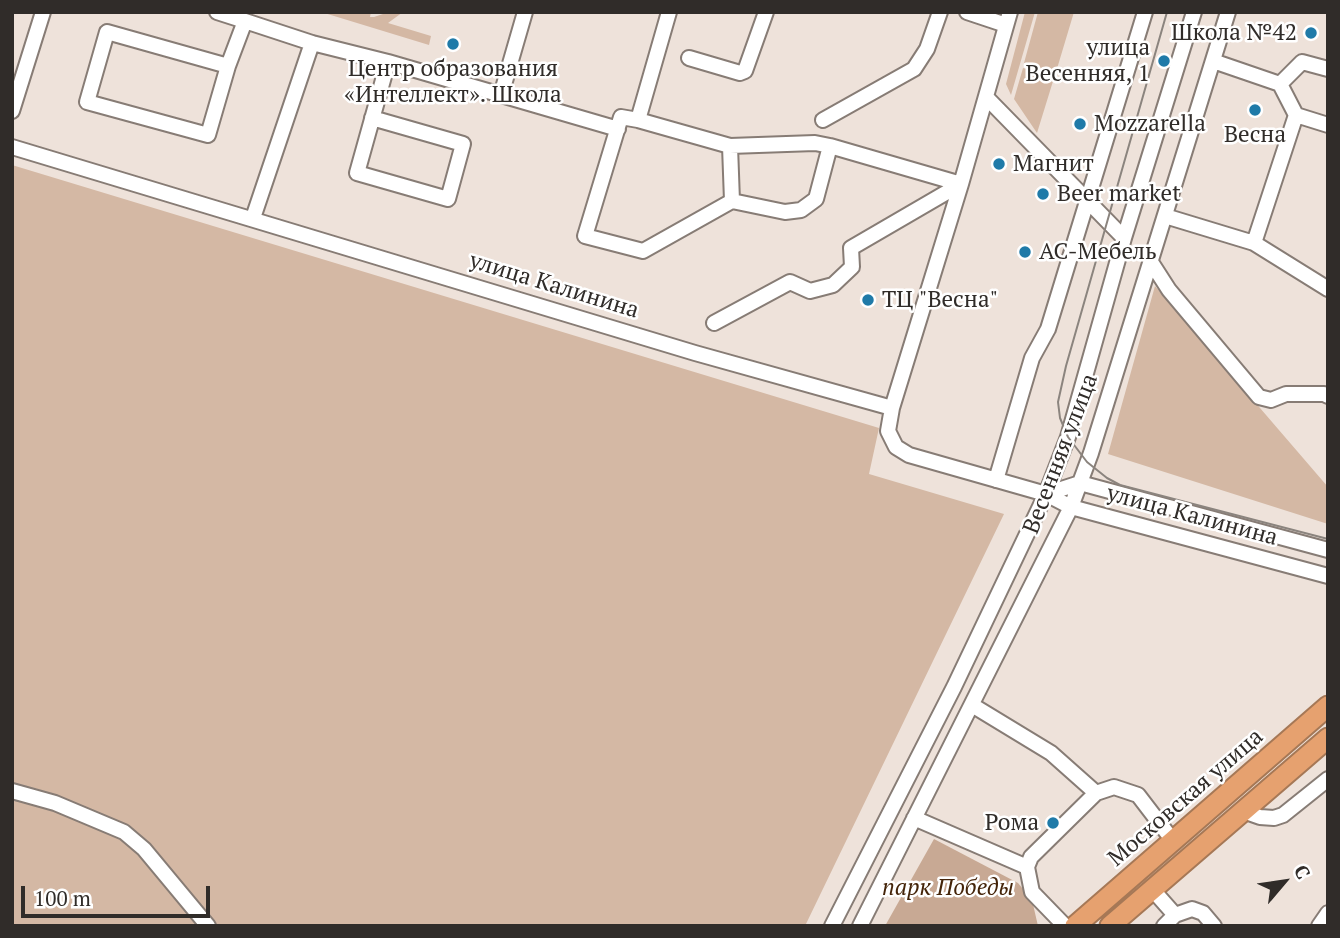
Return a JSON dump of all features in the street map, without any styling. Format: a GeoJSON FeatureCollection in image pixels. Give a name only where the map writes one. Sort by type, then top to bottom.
{"type":"FeatureCollection","features":[{"type":"Feature","properties":{"kind":"highway","name":"Московская улица"},"geometry":{"type":"LineString","coordinates":[[1075,926],[1328,706]]}},
{"type":"Feature","properties":{"kind":"highway","name":"Московская улица"},"geometry":{"type":"LineString","coordinates":[[1110,926],[1328,738]]}},
{"type":"Feature","properties":{"kind":"street"},"geometry":{"type":"LineString","coordinates":[[12,111],[43,12]]}},
{"type":"Feature","properties":{"kind":"street"},"geometry":{"type":"LineString","coordinates":[[217,12],[312,43],[388,62],[618,129]]}},
{"type":"Feature","properties":{"kind":"street"},"geometry":{"type":"LineString","coordinates":[[501,95],[525,12]]}},
{"type":"Feature","properties":{"kind":"street"},"geometry":{"type":"LineString","coordinates":[[638,120],[669,12]]}},
{"type":"Feature","properties":{"kind":"street"},"geometry":{"type":"LineString","coordinates":[[689,58],[740,73],[745,71],[766,12]]}},
{"type":"Feature","properties":{"kind":"street"},"geometry":{"type":"LineString","coordinates":[[823,120],[914,69],[926,50],[940,12]]}},
{"type":"Feature","properties":{"kind":"street"},"geometry":{"type":"LineString","coordinates":[[892,408],[961,184],[1008,19],[967,12]]}},
{"type":"Feature","properties":{"kind":"street"},"geometry":{"type":"LineString","coordinates":[[996,480],[1032,358],[1048,329],[1145,12]]}},
{"type":"Feature","properties":{"kind":"street","name":"Весенняя улица"},"geometry":{"type":"LineString","coordinates":[[832,926],[954,687],[1046,494],[1068,437],[1124,237],[1194,12]]}},
{"type":"Feature","properties":{"kind":"street","name":"Весенняя улица"},"geometry":{"type":"LineString","coordinates":[[860,926],[1071,507],[1152,262],[1228,12]]}},
{"type":"Feature","properties":{"kind":"street"},"geometry":{"type":"LineString","coordinates":[[228,66],[107,32],[87,102],[208,135],[228,66],[245,21]]}},
{"type":"Feature","properties":{"kind":"street"},"geometry":{"type":"LineString","coordinates":[[253,218],[312,43]]}},
{"type":"Feature","properties":{"kind":"street"},"geometry":{"type":"LineString","coordinates":[[1213,61],[1280,84],[1296,116],[1254,243]]}},
{"type":"Feature","properties":{"kind":"street"},"geometry":{"type":"LineString","coordinates":[[372,118],[463,144],[448,199],[357,173],[372,118],[388,62]]}},
{"type":"Feature","properties":{"kind":"street"},"geometry":{"type":"LineString","coordinates":[[1280,84],[1302,62],[1328,69]]}},
{"type":"Feature","properties":{"kind":"street"},"geometry":{"type":"LineString","coordinates":[[986,97],[1124,237]]}},
{"type":"Feature","properties":{"kind":"street"},"geometry":{"type":"LineString","coordinates":[[1296,116],[1328,125]]}},
{"type":"Feature","properties":{"kind":"street"},"geometry":{"type":"LineString","coordinates":[[830,146],[816,199],[801,210],[785,212],[732,201],[643,251],[585,236],[621,117],[730,146],[815,143],[830,146],[961,184]]}},
{"type":"Feature","properties":{"kind":"street"},"geometry":{"type":"LineString","coordinates":[[730,146],[732,201]]}},
{"type":"Feature","properties":{"kind":"street","name":"улица Калинина"},"geometry":{"type":"LineString","coordinates":[[12,147],[695,353],[892,408],[888,431],[896,447],[909,454],[1046,494],[1071,507],[1328,576]]}},
{"type":"Feature","properties":{"kind":"street"},"geometry":{"type":"LineString","coordinates":[[714,323],[790,282],[810,291],[834,285],[852,267],[851,248],[961,184]]}},
{"type":"Feature","properties":{"kind":"street"},"geometry":{"type":"LineString","coordinates":[[1165,216],[1254,243],[1328,289]]}},
{"type":"Feature","properties":{"kind":"street"},"geometry":{"type":"LineString","coordinates":[[1152,262],[1169,290],[1259,397],[1271,400],[1286,394],[1327,394]]}},
{"type":"Feature","properties":{"kind":"street","name":"улица Калинина"},"geometry":{"type":"LineString","coordinates":[[1046,494],[1080,483],[1328,550]]}},
{"type":"Feature","properties":{"kind":"street"},"geometry":{"type":"LineString","coordinates":[[972,705],[1051,753],[1096,793]]}},
{"type":"Feature","properties":{"kind":"street"},"geometry":{"type":"LineString","coordinates":[[1243,811],[1260,817],[1274,818],[1283,815],[1328,779]]}},
{"type":"Feature","properties":{"kind":"street"},"geometry":{"type":"LineString","coordinates":[[1065,926],[1032,892],[1027,867],[1031,857],[1096,793],[1114,787],[1138,795],[1174,842]]}},
{"type":"Feature","properties":{"kind":"street"},"geometry":{"type":"LineString","coordinates":[[12,791],[55,803],[124,831],[145,849],[208,926]]}},
{"type":"Feature","properties":{"kind":"street"},"geometry":{"type":"LineString","coordinates":[[914,818],[1027,867]]}},
{"type":"Feature","properties":{"kind":"street"},"geometry":{"type":"LineString","coordinates":[[1152,889],[1175,915]]}},
{"type":"Feature","properties":{"kind":"street"},"geometry":{"type":"LineString","coordinates":[[1164,926],[1175,915],[1192,909],[1203,913],[1214,926]]}},
{"type":"Feature","properties":{"kind":"street"},"geometry":{"type":"LineString","coordinates":[[1319,926],[1328,914]]}},
{"type":"Feature","properties":{"kind":"shaded area"},"geometry":{"type":"Polygon","coordinates":[[[321,12],[371,12],[370,17],[374,17],[389,12],[403,12],[388,23],[431,36],[429,45],[321,12]]]}},
{"type":"Feature","properties":{"kind":"shaded area"},"geometry":{"type":"Polygon","coordinates":[[[1025,12],[1035,12],[1011,95],[1006,84],[1025,12]]]}},
{"type":"Feature","properties":{"kind":"shaded area"},"geometry":{"type":"Polygon","coordinates":[[[1038,12],[1074,12],[1056,72],[1024,63],[1038,12]]]}},
{"type":"Feature","properties":{"kind":"shaded area"},"geometry":{"type":"Polygon","coordinates":[[[1023,68],[1054,78],[1037,133],[1014,99],[1023,68]]]}},
{"type":"Feature","properties":{"kind":"shaded area"},"geometry":{"type":"Polygon","coordinates":[[[12,165],[879,428],[869,474],[1004,514],[805,926],[12,926],[12,165]]]}},
{"type":"Feature","properties":{"kind":"shaded area"},"geometry":{"type":"Polygon","coordinates":[[[1155,286],[1328,487],[1328,524],[1108,454],[1155,286]]]}},
{"type":"Feature","properties":{"kind":"green space","name":"парк Победы"},"geometry":{"type":"Polygon","coordinates":[[[934,839],[1018,883],[1032,900],[1038,926],[885,926],[934,839]]]}},
{"type":"Feature","properties":{"kind":"tram line"},"geometry":{"type":"LineString","coordinates":[[1167,12],[1066,366],[1058,402],[1060,418],[1068,437],[1087,462],[1120,485],[1328,539]]}},
{"type":"Feature","properties":{"kind":"place","name":"Школа №42"},"geometry":{"type":"Point","coordinates":[1311,33]}},
{"type":"Feature","properties":{"kind":"place","name":"Центр образования «Интеллект». Школа"},"geometry":{"type":"Point","coordinates":[453,44]}},
{"type":"Feature","properties":{"kind":"place","name":"улица Весенняя, 1"},"geometry":{"type":"Point","coordinates":[1164,61]}},
{"type":"Feature","properties":{"kind":"place","name":"Весна"},"geometry":{"type":"Point","coordinates":[1255,110]}},
{"type":"Feature","properties":{"kind":"place","name":"Mozzarella"},"geometry":{"type":"Point","coordinates":[1080,124]}},
{"type":"Feature","properties":{"kind":"place","name":"Магнит"},"geometry":{"type":"Point","coordinates":[999,164]}},
{"type":"Feature","properties":{"kind":"place","name":"Beer market"},"geometry":{"type":"Point","coordinates":[1043,194]}},
{"type":"Feature","properties":{"kind":"place","name":"АС-Мебель"},"geometry":{"type":"Point","coordinates":[1025,252]}},
{"type":"Feature","properties":{"kind":"place","name":"ТЦ \"Весна\""},"geometry":{"type":"Point","coordinates":[868,300]}},
{"type":"Feature","properties":{"kind":"place","name":"Рома"},"geometry":{"type":"Point","coordinates":[1053,823]}}]}
